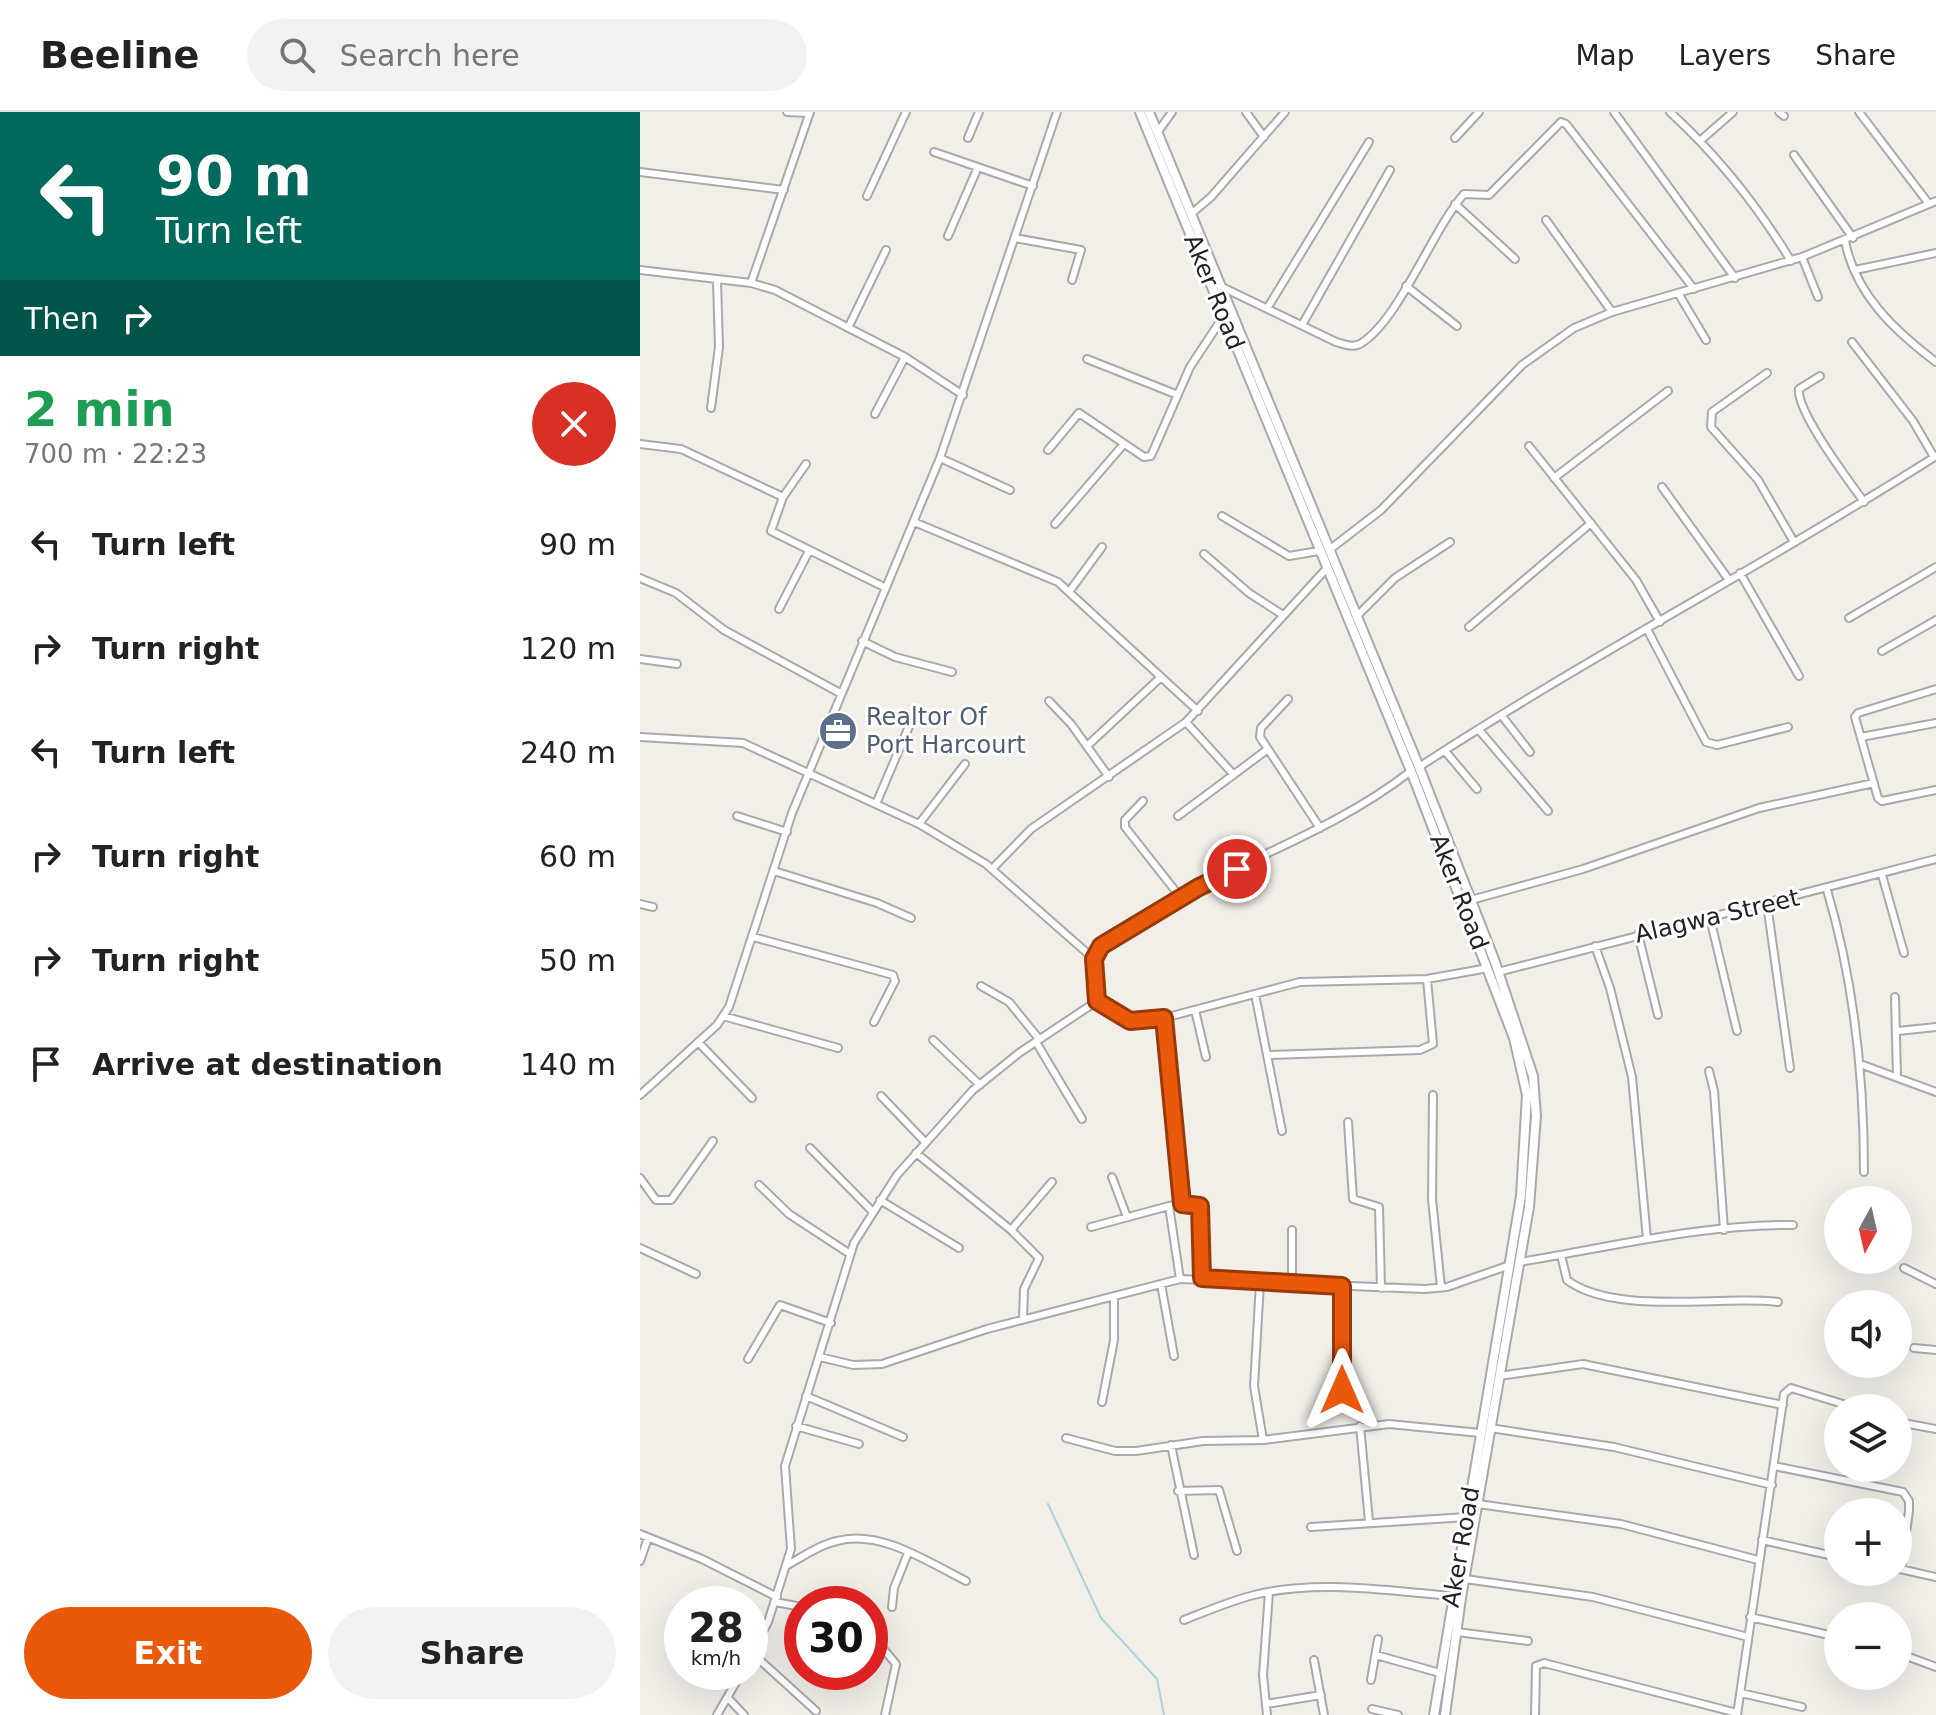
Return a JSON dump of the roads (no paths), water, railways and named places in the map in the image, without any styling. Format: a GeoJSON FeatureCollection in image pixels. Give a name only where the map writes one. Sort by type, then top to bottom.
{"type":"FeatureCollection","features":[{"type":"Feature","properties":{"kind":"street"},"geometry":{"type":"LineString","coordinates":[[751,283],[810,112],[787,112]]}},
{"type":"Feature","properties":{"kind":"street"},"geometry":{"type":"LineString","coordinates":[[867,196],[906,112]]}},
{"type":"Feature","properties":{"kind":"street"},"geometry":{"type":"LineString","coordinates":[[968,138],[979,112]]}},
{"type":"Feature","properties":{"kind":"street"},"geometry":{"type":"LineString","coordinates":[[640,1095],[723,1016],[809,772],[940,458],[1057,112]]}},
{"type":"Feature","properties":{"kind":"street","name":"Aker Road"},"geometry":{"type":"LineString","coordinates":[[1140,112],[1191,214],[1324,551],[1356,617],[1489,968],[1521,1061],[1527,1095],[1521,1196],[1480,1433],[1478,1504],[1445,1715]]}},
{"type":"Feature","properties":{"kind":"street","name":"Aker Road"},"geometry":{"type":"LineString","coordinates":[[1149,112],[1223,317],[1306,505]]}},
{"type":"Feature","properties":{"kind":"street"},"geometry":{"type":"LineString","coordinates":[[1157,133],[1172,112]]}},
{"type":"Feature","properties":{"kind":"street"},"geometry":{"type":"LineString","coordinates":[[1246,112],[1264,137]]}},
{"type":"Feature","properties":{"kind":"street"},"geometry":{"type":"LineString","coordinates":[[1191,214],[1211,197],[1285,112]]}},
{"type":"Feature","properties":{"kind":"street"},"geometry":{"type":"LineString","coordinates":[[1455,138],[1479,112]]}},
{"type":"Feature","properties":{"kind":"street"},"geometry":{"type":"LineString","coordinates":[[1614,112],[1735,278]]}},
{"type":"Feature","properties":{"kind":"street"},"geometry":{"type":"LineString","coordinates":[[1670,112],[1701,140],[1767,222],[1791,261]]}},
{"type":"Feature","properties":{"kind":"street"},"geometry":{"type":"LineString","coordinates":[[1701,140],[1733,112]]}},
{"type":"Feature","properties":{"kind":"street"},"geometry":{"type":"LineString","coordinates":[[1222,516],[1289,556],[1324,551],[1381,510],[1544,346],[1574,328],[1612,312],[1791,261],[1932,203],[1859,112]]}},
{"type":"Feature","properties":{"kind":"street"},"geometry":{"type":"LineString","coordinates":[[1220,286],[1351,346],[1361,343],[1388,314],[1455,204],[1468,192],[1489,195],[1555,124],[1566,124],[1694,289]]}},
{"type":"Feature","properties":{"kind":"street"},"geometry":{"type":"LineString","coordinates":[[1268,307],[1369,142]]}},
{"type":"Feature","properties":{"kind":"street"},"geometry":{"type":"LineString","coordinates":[[934,152],[1033,186]]}},
{"type":"Feature","properties":{"kind":"street"},"geometry":{"type":"LineString","coordinates":[[1794,155],[1853,238]]}},
{"type":"Feature","properties":{"kind":"street"},"geometry":{"type":"LineString","coordinates":[[948,236],[978,167]]}},
{"type":"Feature","properties":{"kind":"street"},"geometry":{"type":"LineString","coordinates":[[1302,325],[1390,170]]}},
{"type":"Feature","properties":{"kind":"street"},"geometry":{"type":"LineString","coordinates":[[640,172],[784,190]]}},
{"type":"Feature","properties":{"kind":"street"},"geometry":{"type":"LineString","coordinates":[[1455,204],[1515,259]]}},
{"type":"Feature","properties":{"kind":"street"},"geometry":{"type":"LineString","coordinates":[[1546,220],[1612,312]]}},
{"type":"Feature","properties":{"kind":"street"},"geometry":{"type":"LineString","coordinates":[[1015,238],[1081,250],[1072,280]]}},
{"type":"Feature","properties":{"kind":"street"},"geometry":{"type":"LineString","coordinates":[[1845,241],[1855,270],[1874,304],[1901,335],[1936,362]]}},
{"type":"Feature","properties":{"kind":"street"},"geometry":{"type":"LineString","coordinates":[[848,328],[886,250]]}},
{"type":"Feature","properties":{"kind":"street"},"geometry":{"type":"LineString","coordinates":[[1855,270],[1936,253]]}},
{"type":"Feature","properties":{"kind":"street"},"geometry":{"type":"LineString","coordinates":[[1802,257],[1818,297]]}},
{"type":"Feature","properties":{"kind":"street"},"geometry":{"type":"LineString","coordinates":[[640,270],[751,283],[801,301],[905,357],[963,395]]}},
{"type":"Feature","properties":{"kind":"street"},"geometry":{"type":"LineString","coordinates":[[711,408],[719,347],[717,281]]}},
{"type":"Feature","properties":{"kind":"street"},"geometry":{"type":"LineString","coordinates":[[1406,286],[1457,326]]}},
{"type":"Feature","properties":{"kind":"street"},"geometry":{"type":"LineString","coordinates":[[1678,293],[1706,340]]}},
{"type":"Feature","properties":{"kind":"street"},"geometry":{"type":"LineString","coordinates":[[1048,450],[1079,413],[1123,445],[1144,457],[1151,456],[1190,367],[1223,317]]}},
{"type":"Feature","properties":{"kind":"street"},"geometry":{"type":"LineString","coordinates":[[1097,1001],[1094,959],[1101,946],[1181,898],[1378,796],[1415,769],[1864,502],[1935,456],[1913,421],[1852,342]]}},
{"type":"Feature","properties":{"kind":"street"},"geometry":{"type":"LineString","coordinates":[[875,414],[905,357]]}},
{"type":"Feature","properties":{"kind":"street"},"geometry":{"type":"LineString","coordinates":[[1087,359],[1178,395]]}},
{"type":"Feature","properties":{"kind":"street"},"geometry":{"type":"LineString","coordinates":[[1767,373],[1712,412],[1711,427],[1758,480],[1794,542]]}},
{"type":"Feature","properties":{"kind":"street"},"geometry":{"type":"LineString","coordinates":[[1820,376],[1799,389],[1799,400],[1829,452],[1864,502]]}},
{"type":"Feature","properties":{"kind":"street"},"geometry":{"type":"LineString","coordinates":[[1554,478],[1668,391]]}},
{"type":"Feature","properties":{"kind":"street"},"geometry":{"type":"LineString","coordinates":[[640,444],[681,449],[783,497]]}},
{"type":"Feature","properties":{"kind":"street"},"geometry":{"type":"LineString","coordinates":[[1055,524],[1123,445]]}},
{"type":"Feature","properties":{"kind":"street"},"geometry":{"type":"LineString","coordinates":[[1529,446],[1636,580],[1660,622]]}},
{"type":"Feature","properties":{"kind":"street"},"geometry":{"type":"LineString","coordinates":[[940,458],[1010,490]]}},
{"type":"Feature","properties":{"kind":"street"},"geometry":{"type":"LineString","coordinates":[[806,464],[783,497],[770,529],[884,587]]}},
{"type":"Feature","properties":{"kind":"street"},"geometry":{"type":"LineString","coordinates":[[1662,487],[1729,580]]}},
{"type":"Feature","properties":{"kind":"street"},"geometry":{"type":"LineString","coordinates":[[914,522],[1038,572],[1069,592],[1198,711]]}},
{"type":"Feature","properties":{"kind":"street"},"geometry":{"type":"LineString","coordinates":[[1469,627],[1591,523]]}},
{"type":"Feature","properties":{"kind":"street"},"geometry":{"type":"LineString","coordinates":[[1356,617],[1395,578],[1450,542]]}},
{"type":"Feature","properties":{"kind":"street"},"geometry":{"type":"LineString","coordinates":[[1069,592],[1102,547]]}},
{"type":"Feature","properties":{"kind":"street"},"geometry":{"type":"LineString","coordinates":[[779,609],[809,551]]}},
{"type":"Feature","properties":{"kind":"street","name":"Aker Road"},"geometry":{"type":"LineString","coordinates":[[1324,551],[1327,568],[1471,900],[1529,1058],[1535,1094],[1533,1167],[1520,1262],[1490,1428],[1467,1517],[1434,1715]]}},
{"type":"Feature","properties":{"kind":"street"},"geometry":{"type":"LineString","coordinates":[[1204,554],[1249,593],[1283,615]]}},
{"type":"Feature","properties":{"kind":"street"},"geometry":{"type":"LineString","coordinates":[[1849,618],[1936,567]]}},
{"type":"Feature","properties":{"kind":"street"},"geometry":{"type":"LineString","coordinates":[[992,869],[1031,829],[1186,722],[1327,568]]}},
{"type":"Feature","properties":{"kind":"street"},"geometry":{"type":"LineString","coordinates":[[1740,573],[1799,676]]}},
{"type":"Feature","properties":{"kind":"street"},"geometry":{"type":"LineString","coordinates":[[640,578],[676,593],[724,630],[840,693]]}},
{"type":"Feature","properties":{"kind":"street"},"geometry":{"type":"LineString","coordinates":[[1882,651],[1936,620]]}},
{"type":"Feature","properties":{"kind":"street"},"geometry":{"type":"LineString","coordinates":[[1647,629],[1706,742],[1717,745],[1788,727]]}},
{"type":"Feature","properties":{"kind":"street"},"geometry":{"type":"LineString","coordinates":[[862,641],[895,657],[952,672]]}},
{"type":"Feature","properties":{"kind":"street"},"geometry":{"type":"LineString","coordinates":[[640,659],[677,664]]}},
{"type":"Feature","properties":{"kind":"street"},"geometry":{"type":"LineString","coordinates":[[1087,746],[1161,677]]}},
{"type":"Feature","properties":{"kind":"street"},"geometry":{"type":"LineString","coordinates":[[1936,689],[1858,713],[1855,721],[1882,801],[1936,790]]}},
{"type":"Feature","properties":{"kind":"street"},"geometry":{"type":"LineString","coordinates":[[1288,699],[1260,731],[1268,749],[1320,828]]}},
{"type":"Feature","properties":{"kind":"street"},"geometry":{"type":"LineString","coordinates":[[1049,701],[1109,777]]}},
{"type":"Feature","properties":{"kind":"street"},"geometry":{"type":"LineString","coordinates":[[1502,716],[1530,752]]}},
{"type":"Feature","properties":{"kind":"street"},"geometry":{"type":"LineString","coordinates":[[876,804],[913,717]]}},
{"type":"Feature","properties":{"kind":"street"},"geometry":{"type":"LineString","coordinates":[[1186,722],[1233,774]]}},
{"type":"Feature","properties":{"kind":"street"},"geometry":{"type":"LineString","coordinates":[[1861,737],[1936,723]]}},
{"type":"Feature","properties":{"kind":"street"},"geometry":{"type":"LineString","coordinates":[[1479,730],[1548,811]]}},
{"type":"Feature","properties":{"kind":"street"},"geometry":{"type":"LineString","coordinates":[[640,737],[743,743],[809,772],[830,786],[919,824],[992,869],[1094,959]]}},
{"type":"Feature","properties":{"kind":"street"},"geometry":{"type":"LineString","coordinates":[[1178,816],[1268,749]]}},
{"type":"Feature","properties":{"kind":"street"},"geometry":{"type":"LineString","coordinates":[[1445,751],[1477,789]]}},
{"type":"Feature","properties":{"kind":"street"},"geometry":{"type":"LineString","coordinates":[[919,824],[965,764]]}},
{"type":"Feature","properties":{"kind":"street"},"geometry":{"type":"LineString","coordinates":[[1471,900],[1583,869],[1759,808],[1874,783]]}},
{"type":"Feature","properties":{"kind":"street"},"geometry":{"type":"LineString","coordinates":[[1143,801],[1125,820],[1125,827],[1181,898]]}},
{"type":"Feature","properties":{"kind":"street"},"geometry":{"type":"LineString","coordinates":[[737,816],[787,832]]}},
{"type":"Feature","properties":{"kind":"street","name":"Alagwa Street"},"geometry":{"type":"LineString","coordinates":[[1498,972],[1638,934],[1827,890],[1936,859]]}},
{"type":"Feature","properties":{"kind":"street"},"geometry":{"type":"LineString","coordinates":[[774,871],[841,890],[911,918]]}},
{"type":"Feature","properties":{"kind":"street"},"geometry":{"type":"LineString","coordinates":[[1882,875],[1904,953]]}},
{"type":"Feature","properties":{"kind":"street"},"geometry":{"type":"LineString","coordinates":[[1827,890],[1845,956],[1860,1064],[1864,1172]]}},
{"type":"Feature","properties":{"kind":"street"},"geometry":{"type":"LineString","coordinates":[[640,904],[653,907]]}},
{"type":"Feature","properties":{"kind":"street"},"geometry":{"type":"LineString","coordinates":[[1767,904],[1790,1068]]}},
{"type":"Feature","properties":{"kind":"street"},"geometry":{"type":"LineString","coordinates":[[1710,918],[1737,1031]]}},
{"type":"Feature","properties":{"kind":"street"},"geometry":{"type":"LineString","coordinates":[[1638,934],[1658,1015]]}},
{"type":"Feature","properties":{"kind":"street"},"geometry":{"type":"LineString","coordinates":[[753,937],[893,975],[895,981],[874,1022]]}},
{"type":"Feature","properties":{"kind":"street"},"geometry":{"type":"LineString","coordinates":[[1595,946],[1614,1001],[1632,1077],[1647,1239]]}},
{"type":"Feature","properties":{"kind":"street"},"geometry":{"type":"LineString","coordinates":[[1097,1001],[1130,1021],[1164,1018],[1300,982],[1427,979],[1489,968]]}},
{"type":"Feature","properties":{"kind":"street"},"geometry":{"type":"LineString","coordinates":[[1267,1055],[1420,1050],[1433,1044],[1427,979]]}},
{"type":"Feature","properties":{"kind":"street"},"geometry":{"type":"LineString","coordinates":[[981,986],[1009,1002],[1038,1041],[1082,1119]]}},
{"type":"Feature","properties":{"kind":"street"},"geometry":{"type":"LineString","coordinates":[[1255,994],[1282,1131]]}},
{"type":"Feature","properties":{"kind":"street"},"geometry":{"type":"LineString","coordinates":[[1895,997],[1897,1076]]}},
{"type":"Feature","properties":{"kind":"street"},"geometry":{"type":"LineString","coordinates":[[768,1617],[786,1566],[791,1527],[785,1496],[785,1466],[850,1254],[872,1211],[925,1142],[980,1085],[1097,1001]]}},
{"type":"Feature","properties":{"kind":"street"},"geometry":{"type":"LineString","coordinates":[[1195,1010],[1206,1057]]}},
{"type":"Feature","properties":{"kind":"street"},"geometry":{"type":"LineString","coordinates":[[723,1016],[838,1048]]}},
{"type":"Feature","properties":{"kind":"street"},"geometry":{"type":"LineString","coordinates":[[1164,1018],[1182,1204]]}},
{"type":"Feature","properties":{"kind":"street"},"geometry":{"type":"LineString","coordinates":[[1898,1031],[1936,1027]]}},
{"type":"Feature","properties":{"kind":"street"},"geometry":{"type":"LineString","coordinates":[[933,1040],[980,1085]]}},
{"type":"Feature","properties":{"kind":"street"},"geometry":{"type":"LineString","coordinates":[[698,1042],[752,1098]]}},
{"type":"Feature","properties":{"kind":"street"},"geometry":{"type":"LineString","coordinates":[[1860,1064],[1936,1092]]}},
{"type":"Feature","properties":{"kind":"street"},"geometry":{"type":"LineString","coordinates":[[1709,1071],[1714,1091],[1724,1230]]}},
{"type":"Feature","properties":{"kind":"street"},"geometry":{"type":"LineString","coordinates":[[1433,1095],[1429,1145],[1441,1287]]}},
{"type":"Feature","properties":{"kind":"street"},"geometry":{"type":"LineString","coordinates":[[881,1096],[925,1142]]}},
{"type":"Feature","properties":{"kind":"street"},"geometry":{"type":"LineString","coordinates":[[1348,1122],[1353,1199],[1379,1207],[1381,1288]]}},
{"type":"Feature","properties":{"kind":"street"},"geometry":{"type":"LineString","coordinates":[[640,1178],[656,1200],[671,1200],[713,1141]]}},
{"type":"Feature","properties":{"kind":"street"},"geometry":{"type":"LineString","coordinates":[[810,1148],[872,1211]]}},
{"type":"Feature","properties":{"kind":"street"},"geometry":{"type":"LineString","coordinates":[[916,1153],[1011,1230],[1039,1258],[1024,1289],[1023,1319]]}},
{"type":"Feature","properties":{"kind":"street"},"geometry":{"type":"LineString","coordinates":[[1112,1177],[1127,1217]]}},
{"type":"Feature","properties":{"kind":"street"},"geometry":{"type":"LineString","coordinates":[[1011,1230],[1052,1182]]}},
{"type":"Feature","properties":{"kind":"street"},"geometry":{"type":"LineString","coordinates":[[759,1185],[807,1227],[850,1254]]}},
{"type":"Feature","properties":{"kind":"street"},"geometry":{"type":"LineString","coordinates":[[880,1200],[959,1248]]}},
{"type":"Feature","properties":{"kind":"street"},"geometry":{"type":"LineString","coordinates":[[1169,1206],[1180,1279]]}},
{"type":"Feature","properties":{"kind":"street"},"geometry":{"type":"LineString","coordinates":[[1091,1227],[1169,1206],[1200,1206],[1202,1278]]}},
{"type":"Feature","properties":{"kind":"street"},"geometry":{"type":"LineString","coordinates":[[1520,1262],[1617,1242],[1761,1224],[1793,1225]]}},
{"type":"Feature","properties":{"kind":"street"},"geometry":{"type":"LineString","coordinates":[[1292,1230],[1292,1284]]}},
{"type":"Feature","properties":{"kind":"street"},"geometry":{"type":"LineString","coordinates":[[640,1248],[696,1274]]}},
{"type":"Feature","properties":{"kind":"street"},"geometry":{"type":"LineString","coordinates":[[1561,1255],[1567,1280],[1602,1293],[1674,1304],[1755,1299],[1778,1302]]}},
{"type":"Feature","properties":{"kind":"street"},"geometry":{"type":"LineString","coordinates":[[820,1357],[853,1365],[882,1364],[1023,1319],[1180,1279],[1381,1288],[1441,1287],[1510,1265]]}},
{"type":"Feature","properties":{"kind":"street"},"geometry":{"type":"LineString","coordinates":[[1912,1272],[1936,1284]]}},
{"type":"Feature","properties":{"kind":"street"},"geometry":{"type":"LineString","coordinates":[[1260,1283],[1254,1386],[1263,1440]]}},
{"type":"Feature","properties":{"kind":"street"},"geometry":{"type":"LineString","coordinates":[[1161,1284],[1174,1356]]}},
{"type":"Feature","properties":{"kind":"street"},"geometry":{"type":"LineString","coordinates":[[1342,1286],[1342,1390]]}},
{"type":"Feature","properties":{"kind":"street"},"geometry":{"type":"LineString","coordinates":[[1102,1402],[1114,1340],[1114,1297]]}},
{"type":"Feature","properties":{"kind":"street"},"geometry":{"type":"LineString","coordinates":[[748,1359],[780,1305],[831,1323]]}},
{"type":"Feature","properties":{"kind":"street"},"geometry":{"type":"LineString","coordinates":[[1914,1348],[1936,1350]]}},
{"type":"Feature","properties":{"kind":"street"},"geometry":{"type":"LineString","coordinates":[[1499,1376],[1583,1364],[1783,1405]]}},
{"type":"Feature","properties":{"kind":"street"},"geometry":{"type":"LineString","coordinates":[[1535,1715],[1536,1666],[1544,1663],[1737,1714],[1758,1560],[1787,1389],[1824,1398]]}},
{"type":"Feature","properties":{"kind":"street"},"geometry":{"type":"LineString","coordinates":[[806,1396],[903,1437]]}},
{"type":"Feature","properties":{"kind":"street"},"geometry":{"type":"LineString","coordinates":[[1066,1438],[1115,1451],[1263,1440],[1389,1424],[1480,1433]]}},
{"type":"Feature","properties":{"kind":"street"},"geometry":{"type":"LineString","coordinates":[[1912,1425],[1936,1429]]}},
{"type":"Feature","properties":{"kind":"street"},"geometry":{"type":"LineString","coordinates":[[796,1426],[859,1444]]}},
{"type":"Feature","properties":{"kind":"street"},"geometry":{"type":"LineString","coordinates":[[1360,1426],[1369,1521]]}},
{"type":"Feature","properties":{"kind":"street"},"geometry":{"type":"LineString","coordinates":[[1490,1428],[1614,1447],[1772,1485]]}},
{"type":"Feature","properties":{"kind":"street"},"geometry":{"type":"LineString","coordinates":[[1171,1445],[1178,1491],[1194,1555]]}},
{"type":"Feature","properties":{"kind":"street"},"geometry":{"type":"LineString","coordinates":[[1774,1466],[1903,1492],[1905,1498]]}},
{"type":"Feature","properties":{"kind":"street"},"geometry":{"type":"LineString","coordinates":[[1178,1491],[1219,1490],[1237,1551]]}},
{"type":"Feature","properties":{"kind":"street"},"geometry":{"type":"LineString","coordinates":[[1478,1504],[1621,1524],[1758,1560]]}},
{"type":"Feature","properties":{"kind":"street"},"geometry":{"type":"LineString","coordinates":[[1311,1527],[1467,1517]]}},
{"type":"Feature","properties":{"kind":"street"},"geometry":{"type":"LineString","coordinates":[[640,1534],[702,1559],[784,1601]]}},
{"type":"Feature","properties":{"kind":"street"},"geometry":{"type":"LineString","coordinates":[[640,1561],[648,1538]]}},
{"type":"Feature","properties":{"kind":"street"},"geometry":{"type":"LineString","coordinates":[[786,1566],[838,1540],[880,1542],[966,1581]]}},
{"type":"Feature","properties":{"kind":"street"},"geometry":{"type":"LineString","coordinates":[[1762,1540],[1824,1554]]}},
{"type":"Feature","properties":{"kind":"street"},"geometry":{"type":"LineString","coordinates":[[892,1607],[897,1579],[908,1553]]}},
{"type":"Feature","properties":{"kind":"street"},"geometry":{"type":"LineString","coordinates":[[1912,1572],[1936,1577]]}},
{"type":"Feature","properties":{"kind":"street"},"geometry":{"type":"LineString","coordinates":[[1465,1579],[1593,1597],[1748,1637]]}},
{"type":"Feature","properties":{"kind":"street"},"geometry":{"type":"LineString","coordinates":[[1184,1620],[1269,1592],[1331,1589],[1453,1596]]}},
{"type":"Feature","properties":{"kind":"street"},"geometry":{"type":"LineString","coordinates":[[1267,1715],[1263,1675],[1269,1592]]}},
{"type":"Feature","properties":{"kind":"street"},"geometry":{"type":"LineString","coordinates":[[1750,1617],[1824,1634]]}},
{"type":"Feature","properties":{"kind":"street"},"geometry":{"type":"LineString","coordinates":[[1457,1632],[1528,1641]]}},
{"type":"Feature","properties":{"kind":"street"},"geometry":{"type":"LineString","coordinates":[[1371,1680],[1378,1639]]}},
{"type":"Feature","properties":{"kind":"street"},"geometry":{"type":"LineString","coordinates":[[885,1715],[896,1664],[888,1654]]}},
{"type":"Feature","properties":{"kind":"street"},"geometry":{"type":"LineString","coordinates":[[1376,1655],[1440,1673]]}},
{"type":"Feature","properties":{"kind":"street"},"geometry":{"type":"LineString","coordinates":[[1912,1658],[1936,1667]]}},
{"type":"Feature","properties":{"kind":"street"},"geometry":{"type":"LineString","coordinates":[[1314,1660],[1324,1715]]}},
{"type":"Feature","properties":{"kind":"street"},"geometry":{"type":"LineString","coordinates":[[768,1670],[816,1711]]}},
{"type":"Feature","properties":{"kind":"street"},"geometry":{"type":"LineString","coordinates":[[717,1715],[732,1690]]}},
{"type":"Feature","properties":{"kind":"street"},"geometry":{"type":"LineString","coordinates":[[1741,1693],[1802,1707]]}},
{"type":"Feature","properties":{"kind":"street"},"geometry":{"type":"LineString","coordinates":[[1266,1704],[1321,1695]]}},
{"type":"Feature","properties":{"kind":"street"},"geometry":{"type":"LineString","coordinates":[[728,1698],[744,1715]]}},
{"type":"Feature","properties":{"kind":"street"},"geometry":{"type":"LineString","coordinates":[[1372,1709],[1398,1715]]}},
{"type":"Feature","properties":{"kind":"waterway"},"geometry":{"type":"LineString","coordinates":[[1048,1504],[1101,1618],[1157,1679],[1164,1715]]}},
{"type":"Feature","properties":{"kind":"place","name":"Realtor Of Port Harcourt"},"geometry":{"type":"Point","coordinates":[838,731]}}]}
